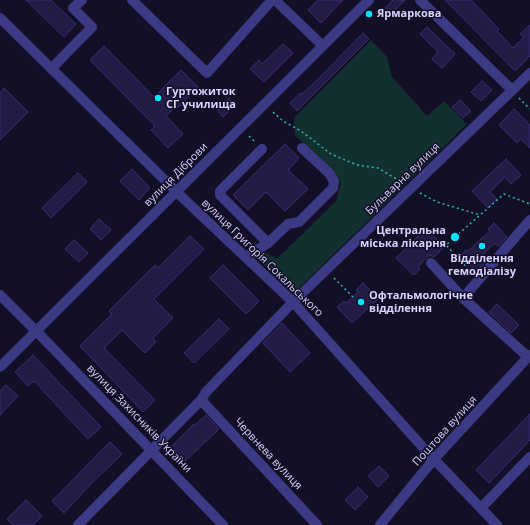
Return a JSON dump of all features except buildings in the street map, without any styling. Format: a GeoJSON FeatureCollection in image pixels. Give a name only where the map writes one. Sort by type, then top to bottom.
{"type":"FeatureCollection","features":[{"type":"Feature","properties":{"kind":"street"},"geometry":{"type":"LineString","coordinates":[[51,69],[92,27],[74,8],[82,0]]}},
{"type":"Feature","properties":{"kind":"street"},"geometry":{"type":"LineString","coordinates":[[132,0],[207,73],[272,0]]}},
{"type":"Feature","properties":{"kind":"street"},"geometry":{"type":"LineString","coordinates":[[275,0],[323,46]]}},
{"type":"Feature","properties":{"kind":"street","name":"вулиця Діброви"},"geometry":{"type":"LineString","coordinates":[[0,367],[369,0]]}},
{"type":"Feature","properties":{"kind":"street"},"geometry":{"type":"LineString","coordinates":[[420,0],[512,90]]}},
{"type":"Feature","properties":{"kind":"street","name":"вулиця Григорія Сокальського"},"geometry":{"type":"LineString","coordinates":[[0,18],[177,192],[293,302],[434,459],[497,525]]}},
{"type":"Feature","properties":{"kind":"street","name":"Бульварна вулиця"},"geometry":{"type":"LineString","coordinates":[[201,400],[206,392],[293,302],[530,72]]}},
{"type":"Feature","properties":{"kind":"street"},"geometry":{"type":"LineString","coordinates":[[246,258],[268,243],[288,224],[299,222],[333,188],[334,182],[330,174],[302,148]]}},
{"type":"Feature","properties":{"kind":"street"},"geometry":{"type":"LineString","coordinates":[[262,149],[220,191],[220,195],[268,243]]}},
{"type":"Feature","properties":{"kind":"street"},"geometry":{"type":"LineString","coordinates":[[463,298],[530,220]]}},
{"type":"Feature","properties":{"kind":"street"},"geometry":{"type":"LineString","coordinates":[[431,263],[463,298],[529,356]]}},
{"type":"Feature","properties":{"kind":"street","name":"вулиця Захисників України"},"geometry":{"type":"LineString","coordinates":[[0,295],[224,525]]}},
{"type":"Feature","properties":{"kind":"street","name":"Поштова вулиця"},"geometry":{"type":"LineString","coordinates":[[380,525],[434,459],[529,356]]}},
{"type":"Feature","properties":{"kind":"street"},"geometry":{"type":"LineString","coordinates":[[78,525],[201,400]]}},
{"type":"Feature","properties":{"kind":"street","name":"Червнева вулиця"},"geometry":{"type":"LineString","coordinates":[[201,400],[317,525]]}},
{"type":"Feature","properties":{"kind":"street"},"geometry":{"type":"LineString","coordinates":[[481,508],[530,456]]}},
{"type":"Feature","properties":{"kind":"path"},"geometry":{"type":"LineString","coordinates":[[519,98],[530,109]]}},
{"type":"Feature","properties":{"kind":"path"},"geometry":{"type":"LineString","coordinates":[[273,112],[283,122],[301,131],[331,154],[357,165],[378,168],[404,184]]}},
{"type":"Feature","properties":{"kind":"path"},"geometry":{"type":"LineString","coordinates":[[417,191],[437,202],[481,215]]}},
{"type":"Feature","properties":{"kind":"path"},"geometry":{"type":"LineString","coordinates":[[479,280],[446,245],[504,194],[530,204]]}},
{"type":"Feature","properties":{"kind":"path"},"geometry":{"type":"LineString","coordinates":[[334,278],[353,297]]}},
{"type":"Feature","properties":{"kind":"green space"},"geometry":{"type":"Polygon","coordinates":[[[371,40],[387,57],[392,77],[427,116],[444,101],[467,124],[296,291],[290,290],[258,259],[258,256],[260,253],[267,253],[277,259],[336,201],[341,183],[326,165],[295,135],[294,118],[371,40]]]}},
{"type":"Feature","properties":{"kind":"place","name":"Ярмаркова"},"geometry":{"type":"Point","coordinates":[369,14]}},
{"type":"Feature","properties":{"kind":"place","name":"Гуртожиток СГ училища"},"geometry":{"type":"Point","coordinates":[158,98]}},
{"type":"Feature","properties":{"kind":"place","name":"Центральна міська лікарня"},"geometry":{"type":"Point","coordinates":[455,237]}},
{"type":"Feature","properties":{"kind":"place","name":"Відділення гемодіалізу"},"geometry":{"type":"Point","coordinates":[482,246]}},
{"type":"Feature","properties":{"kind":"place","name":"Офтальмологічне відділення"},"geometry":{"type":"Point","coordinates":[361,302]}}]}
